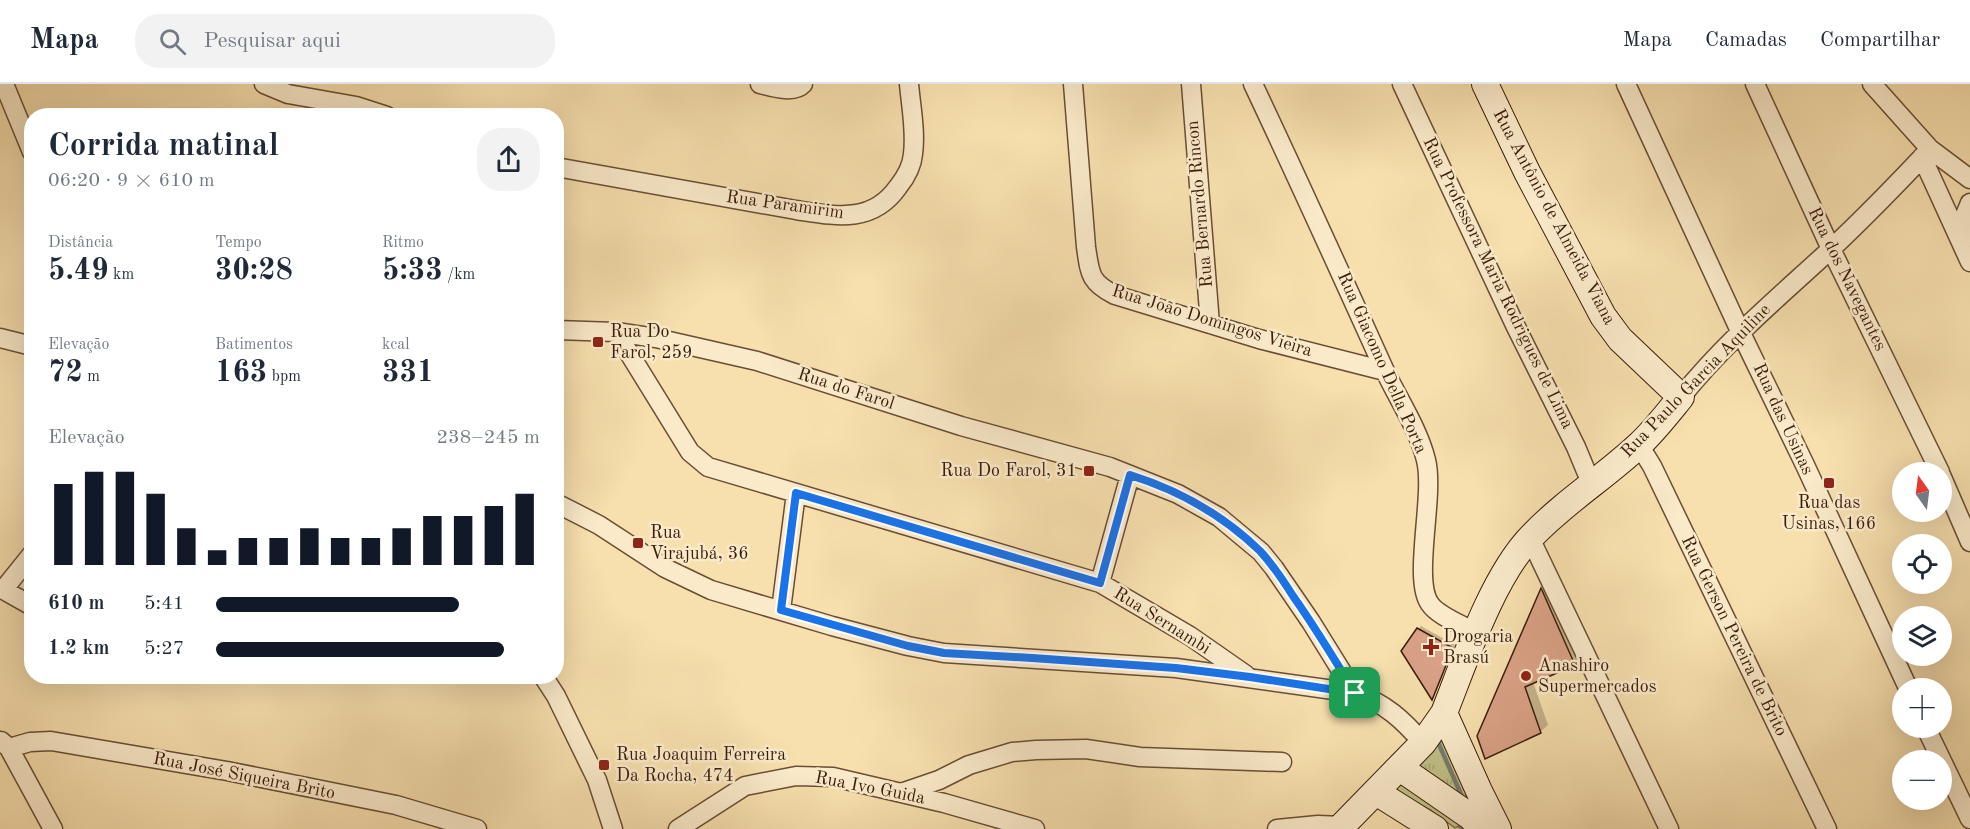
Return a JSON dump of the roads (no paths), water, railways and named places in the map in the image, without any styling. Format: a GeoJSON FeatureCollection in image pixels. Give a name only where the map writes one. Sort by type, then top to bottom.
{"type":"FeatureCollection","features":[{"type":"Feature","properties":{"kind":"street"},"geometry":{"type":"LineString","coordinates":[[4,84],[24,133]]}},
{"type":"Feature","properties":{"kind":"street"},"geometry":{"type":"LineString","coordinates":[[264,84],[288,94],[338,102],[359,108]]}},
{"type":"Feature","properties":{"kind":"street"},"geometry":{"type":"LineString","coordinates":[[760,84],[795,90],[803,84]]}},
{"type":"Feature","properties":{"kind":"street","name":"Rua Paramirim"},"geometry":{"type":"LineString","coordinates":[[564,167],[832,216],[863,213],[878,208],[891,197],[911,167],[914,152],[914,126],[909,84]]}},
{"type":"Feature","properties":{"kind":"street","name":"Rua João Domingos Vieira"},"geometry":{"type":"LineString","coordinates":[[1073,84],[1086,247],[1090,273],[1101,288],[1114,295],[1259,339],[1385,371]]}},
{"type":"Feature","properties":{"kind":"street","name":"Rua Bernardo Rincon"},"geometry":{"type":"LineString","coordinates":[[1191,84],[1210,324]]}},
{"type":"Feature","properties":{"kind":"street","name":"Rua Giacomo Della Porta"},"geometry":{"type":"LineString","coordinates":[[1253,84],[1419,440],[1426,461],[1429,485],[1423,572],[1428,602],[1435,609],[1476,633]]}},
{"type":"Feature","properties":{"kind":"street","name":"Rua Professora Maria Rodrigues de Lima"},"geometry":{"type":"LineString","coordinates":[[1402,84],[1515,325],[1576,447],[1591,483]]}},
{"type":"Feature","properties":{"kind":"street","name":"Rua Antônio de Almeida Viana"},"geometry":{"type":"LineString","coordinates":[[1485,84],[1527,172],[1603,316],[1620,339],[1681,397]]}},
{"type":"Feature","properties":{"kind":"street","name":"Rua das Usinas"},"geometry":{"type":"LineString","coordinates":[[1626,84],[1903,678]]}},
{"type":"Feature","properties":{"kind":"street","name":"Rua dos Navegantes"},"geometry":{"type":"LineString","coordinates":[[1755,84],[1831,249],[1934,462]]}},
{"type":"Feature","properties":{"kind":"street"},"geometry":{"type":"LineString","coordinates":[[1872,84],[1926,153],[1969,259]]}},
{"type":"Feature","properties":{"kind":"street"},"geometry":{"type":"LineString","coordinates":[[1926,153],[1970,179]]}},
{"type":"Feature","properties":{"kind":"street","name":"Rua Paulo Garcia Aquiline"},"geometry":{"type":"LineString","coordinates":[[1340,827],[1423,743],[1444,713],[1476,633],[1507,569],[1530,538],[1591,483],[1639,445],[1657,427],[1701,372],[1740,331],[1831,249],[1926,153]]}},
{"type":"Feature","properties":{"kind":"street"},"geometry":{"type":"LineString","coordinates":[[1969,259],[1963,220],[1970,203]]}},
{"type":"Feature","properties":{"kind":"street","name":"Rua do Farol"},"geometry":{"type":"LineString","coordinates":[[564,330],[616,332],[656,338],[757,361],[961,426],[1110,466],[1178,494],[1219,517],[1261,552],[1311,622],[1355,693]]}},
{"type":"Feature","properties":{"kind":"street","name":"Rua Sernambi"},"geometry":{"type":"LineString","coordinates":[[616,332],[690,452],[708,467],[1100,583],[1190,636],[1250,677]]}},
{"type":"Feature","properties":{"kind":"street"},"geometry":{"type":"LineString","coordinates":[[0,338],[24,344]]}},
{"type":"Feature","properties":{"kind":"street","name":"Rua Gerson Pereira de Brito"},"geometry":{"type":"LineString","coordinates":[[1639,445],[1652,466],[1827,829]]}},
{"type":"Feature","properties":{"kind":"street"},"geometry":{"type":"LineString","coordinates":[[1100,583],[1130,475]]}},
{"type":"Feature","properties":{"kind":"street"},"geometry":{"type":"LineString","coordinates":[[781,610],[796,493]]}},
{"type":"Feature","properties":{"kind":"street","name":"Rua dos Navegantes"},"geometry":{"type":"LineString","coordinates":[[1952,501],[1970,542]]}},
{"type":"Feature","properties":{"kind":"street"},"geometry":{"type":"LineString","coordinates":[[564,507],[599,525],[665,568],[711,590],[908,646],[944,653],[1141,665],[1250,677],[1355,693],[1376,700],[1395,713],[1423,743]]}},
{"type":"Feature","properties":{"kind":"street"},"geometry":{"type":"LineString","coordinates":[[1530,538],[1669,829]]}},
{"type":"Feature","properties":{"kind":"street"},"geometry":{"type":"LineString","coordinates":[[24,563],[2,589],[24,601]]}},
{"type":"Feature","properties":{"kind":"street"},"geometry":{"type":"LineString","coordinates":[[548,684],[597,780],[613,829]]}},
{"type":"Feature","properties":{"kind":"street"},"geometry":{"type":"LineString","coordinates":[[1444,713],[1498,829]]}},
{"type":"Feature","properties":{"kind":"street"},"geometry":{"type":"LineString","coordinates":[[1931,738],[1970,819]]}},
{"type":"Feature","properties":{"kind":"street","name":"Rua José Siqueira Brito"},"geometry":{"type":"LineString","coordinates":[[4,743],[51,741],[249,775],[396,805],[467,827]]}},
{"type":"Feature","properties":{"kind":"street"},"geometry":{"type":"LineString","coordinates":[[4,743],[53,829]]}},
{"type":"Feature","properties":{"kind":"street"},"geometry":{"type":"LineString","coordinates":[[901,793],[939,780],[969,765],[1012,752],[1036,750],[1086,749],[1140,757],[1282,762]]}},
{"type":"Feature","properties":{"kind":"street"},"geometry":{"type":"LineString","coordinates":[[1400,768],[1471,817],[1480,829]]}},
{"type":"Feature","properties":{"kind":"street","name":"Rua Ivo Guida"},"geometry":{"type":"LineString","coordinates":[[678,829],[745,786],[796,776],[833,777],[944,803],[1035,829]]}},
{"type":"Feature","properties":{"kind":"street"},"geometry":{"type":"LineString","coordinates":[[1376,792],[1435,829]]}},
{"type":"Feature","properties":{"kind":"street"},"geometry":{"type":"LineString","coordinates":[[1277,829],[1318,825],[1340,827]]}},
{"type":"Feature","properties":{"kind":"waterway"},"geometry":{"type":"LineString","coordinates":[[1437,740],[1464,801]]}},
{"type":"Feature","properties":{"kind":"waterway"},"geometry":{"type":"LineString","coordinates":[[1460,826],[1463,829]]}},
{"type":"Feature","properties":{"kind":"place","name":"Rua Do Farol, 259"},"geometry":{"type":"Point","coordinates":[598,342]}},
{"type":"Feature","properties":{"kind":"place","name":"Rua Do Farol, 31"},"geometry":{"type":"Point","coordinates":[1089,471]}},
{"type":"Feature","properties":{"kind":"place","name":"Rua das Usinas, 166"},"geometry":{"type":"Point","coordinates":[1829,483]}},
{"type":"Feature","properties":{"kind":"place","name":"Rua Virajubá, 36"},"geometry":{"type":"Point","coordinates":[638,543]}},
{"type":"Feature","properties":{"kind":"place","name":"Drogaria Brasú"},"geometry":{"type":"Point","coordinates":[1431,647]}},
{"type":"Feature","properties":{"kind":"place","name":"Anashiro Supermercados"},"geometry":{"type":"Point","coordinates":[1526,676]}},
{"type":"Feature","properties":{"kind":"place","name":"Rua Joaquim Ferreira Da Rocha, 474"},"geometry":{"type":"Point","coordinates":[604,765]}}]}
